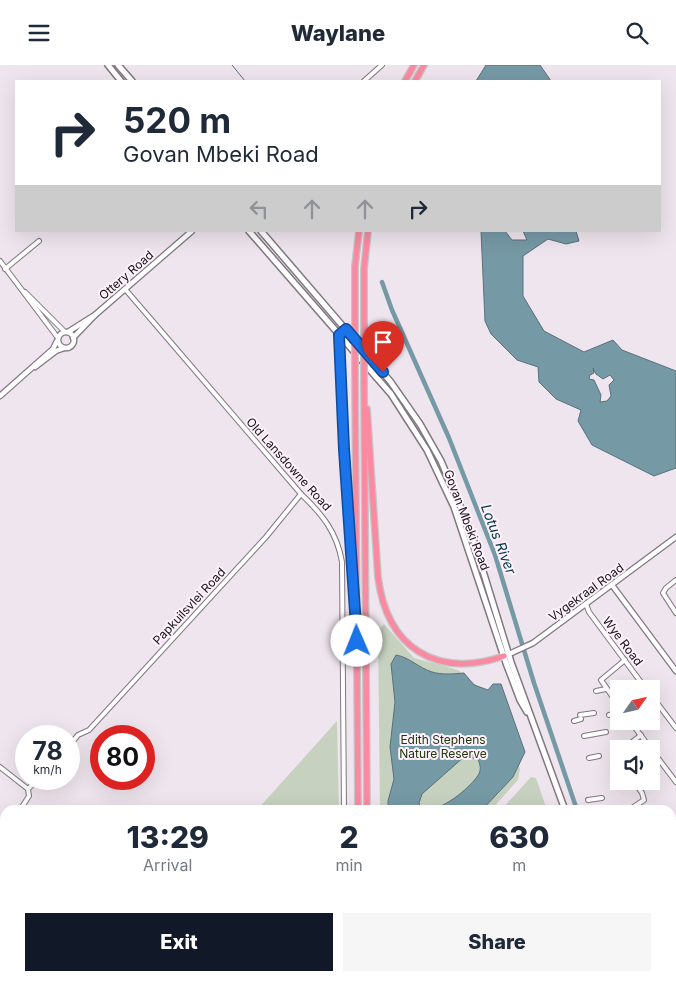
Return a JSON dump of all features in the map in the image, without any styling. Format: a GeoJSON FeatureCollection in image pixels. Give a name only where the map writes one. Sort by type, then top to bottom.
{"type":"FeatureCollection","features":[{"type":"Feature","properties":{"kind":"highway"},"geometry":{"type":"LineString","coordinates":[[406,80],[414,65]]}},
{"type":"Feature","properties":{"kind":"highway"},"geometry":{"type":"LineString","coordinates":[[416,80],[424,65]]}},
{"type":"Feature","properties":{"kind":"highway"},"geometry":{"type":"LineString","coordinates":[[358,805],[354,324],[355,267],[359,232]]}},
{"type":"Feature","properties":{"kind":"highway"},"geometry":{"type":"LineString","coordinates":[[367,805],[364,269],[368,232]]}},
{"type":"Feature","properties":{"kind":"highway"},"geometry":{"type":"LineString","coordinates":[[346,329],[339,335],[345,465],[357,622]]}},
{"type":"Feature","properties":{"kind":"highway"},"geometry":{"type":"LineString","coordinates":[[364,384],[368,413],[378,577],[384,607],[392,625],[412,648],[427,657],[446,663],[483,663],[506,655]]}},
{"type":"Feature","properties":{"kind":"main road"},"geometry":{"type":"LineString","coordinates":[[108,65],[120,80]]}},
{"type":"Feature","properties":{"kind":"main road"},"geometry":{"type":"LineString","coordinates":[[118,65],[131,80]]}},
{"type":"Feature","properties":{"kind":"main road","name":"Govan Mbeki Road"},"geometry":{"type":"LineString","coordinates":[[250,232],[391,394],[430,456],[454,507],[506,655]]}},
{"type":"Feature","properties":{"kind":"main road","name":"Govan Mbeki Road"},"geometry":{"type":"LineString","coordinates":[[262,232],[398,391],[441,461],[471,532],[520,700],[533,721],[563,805]]}},
{"type":"Feature","properties":{"kind":"street"},"geometry":{"type":"LineString","coordinates":[[365,80],[382,66]]}},
{"type":"Feature","properties":{"kind":"street","name":"Ottery Road"},"geometry":{"type":"LineString","coordinates":[[64,348],[71,346],[74,338],[95,315],[191,232]]}},
{"type":"Feature","properties":{"kind":"street"},"geometry":{"type":"LineString","coordinates":[[5,269],[39,241]]}},
{"type":"Feature","properties":{"kind":"street"},"geometry":{"type":"LineString","coordinates":[[0,261],[64,348],[56,351],[0,395]]}},
{"type":"Feature","properties":{"kind":"street"},"geometry":{"type":"LineString","coordinates":[[22,289],[74,338]]}},
{"type":"Feature","properties":{"kind":"street","name":"Old Lansdowne Road"},"geometry":{"type":"LineString","coordinates":[[125,289],[331,528],[339,547],[342,562],[344,805]]}},
{"type":"Feature","properties":{"kind":"street","name":"Ottery Road"},"geometry":{"type":"LineString","coordinates":[[58,339],[95,315]]}},
{"type":"Feature","properties":{"kind":"street"},"geometry":{"type":"LineString","coordinates":[[32,369],[53,349],[58,339]]}},
{"type":"Feature","properties":{"kind":"street","name":"Papkuilsvlei Road"},"geometry":{"type":"LineString","coordinates":[[80,734],[89,730],[277,525],[301,494]]}},
{"type":"Feature","properties":{"kind":"street","name":"Vygekraal Road"},"geometry":{"type":"LineString","coordinates":[[506,655],[523,649],[676,537]]}},
{"type":"Feature","properties":{"kind":"street"},"geometry":{"type":"LineString","coordinates":[[676,580],[663,593],[676,613]]}},
{"type":"Feature","properties":{"kind":"street"},"geometry":{"type":"LineString","coordinates":[[612,585],[676,671]]}},
{"type":"Feature","properties":{"kind":"street","name":"Wye Road"},"geometry":{"type":"LineString","coordinates":[[586,604],[588,612],[639,680]]}},
{"type":"Feature","properties":{"kind":"street"},"geometry":{"type":"LineString","coordinates":[[610,694],[601,682],[602,677],[625,660]]}},
{"type":"Feature","properties":{"kind":"street"},"geometry":{"type":"LineString","coordinates":[[596,691],[606,689]]}},
{"type":"Feature","properties":{"kind":"street"},"geometry":{"type":"LineString","coordinates":[[660,707],[676,729]]}},
{"type":"Feature","properties":{"kind":"street"},"geometry":{"type":"LineString","coordinates":[[574,721],[594,713]]}},
{"type":"Feature","properties":{"kind":"street"},"geometry":{"type":"LineString","coordinates":[[637,730],[645,740]]}},
{"type":"Feature","properties":{"kind":"street"},"geometry":{"type":"LineString","coordinates":[[584,736],[606,732]]}},
{"type":"Feature","properties":{"kind":"street"},"geometry":{"type":"LineString","coordinates":[[635,740],[641,735]]}},
{"type":"Feature","properties":{"kind":"street"},"geometry":{"type":"LineString","coordinates":[[589,758],[599,757]]}},
{"type":"Feature","properties":{"kind":"street"},"geometry":{"type":"LineString","coordinates":[[660,761],[676,783]]}},
{"type":"Feature","properties":{"kind":"street"},"geometry":{"type":"LineString","coordinates":[[0,767],[15,779]]}},
{"type":"Feature","properties":{"kind":"street"},"geometry":{"type":"LineString","coordinates":[[23,805],[29,796],[28,790]]}},
{"type":"Feature","properties":{"kind":"street"},"geometry":{"type":"LineString","coordinates":[[637,805],[644,800],[640,790]]}},
{"type":"Feature","properties":{"kind":"street"},"geometry":{"type":"LineString","coordinates":[[588,800],[602,798]]}},
{"type":"Feature","properties":{"kind":"green space","name":"Edith Stephens Nature Reserve"},"geometry":{"type":"Polygon","coordinates":[[[384,624],[414,658],[458,670],[494,699],[520,769],[518,780],[496,805],[380,805],[378,631],[384,624]]]}},
{"type":"Feature","properties":{"kind":"green space"},"geometry":{"type":"Polygon","coordinates":[[[337,721],[339,805],[261,805],[337,721]]]}},
{"type":"Feature","properties":{"kind":"green space"},"geometry":{"type":"Polygon","coordinates":[[[531,777],[536,778],[545,805],[506,805],[531,777]]]}},
{"type":"Feature","properties":{"kind":"water"},"geometry":{"type":"Polygon","coordinates":[[[486,65],[540,65],[550,80],[477,80],[486,65]]]}},
{"type":"Feature","properties":{"kind":"water"},"geometry":{"type":"Polygon","coordinates":[[[481,232],[506,232],[512,240],[527,240],[523,232],[576,232],[579,241],[566,244],[548,239],[523,256],[523,296],[544,331],[584,352],[613,340],[622,350],[676,371],[676,468],[654,476],[592,445],[578,421],[581,410],[556,399],[539,382],[538,367],[517,360],[491,334],[485,321],[481,232]],[[593,368],[594,373],[590,375],[589,379],[594,380],[601,395],[600,402],[607,401],[611,396],[609,385],[614,380],[610,375],[603,379],[596,374],[593,368]]]}},
{"type":"Feature","properties":{"kind":"water","name":"Edith Stephens Nature Reserve"},"geometry":{"type":"Polygon","coordinates":[[[396,655],[432,672],[444,674],[464,673],[474,685],[488,690],[493,684],[501,684],[525,752],[513,777],[487,805],[442,805],[461,793],[474,781],[480,771],[478,759],[465,756],[422,794],[420,805],[388,805],[394,779],[390,747],[395,702],[391,664],[396,655]]]}},
{"type":"Feature","properties":{"kind":"waterway"},"geometry":{"type":"LineString","coordinates":[[232,65],[244,80]]}},
{"type":"Feature","properties":{"kind":"waterway","name":"Lotus River"},"geometry":{"type":"LineString","coordinates":[[382,282],[392,310],[449,438],[495,555],[534,683],[575,805]]}},
{"type":"Feature","properties":{"kind":"route"},"geometry":{"type":"LineString","coordinates":[[357,641],[340,387],[339,335],[346,329],[383,372]]}}]}
